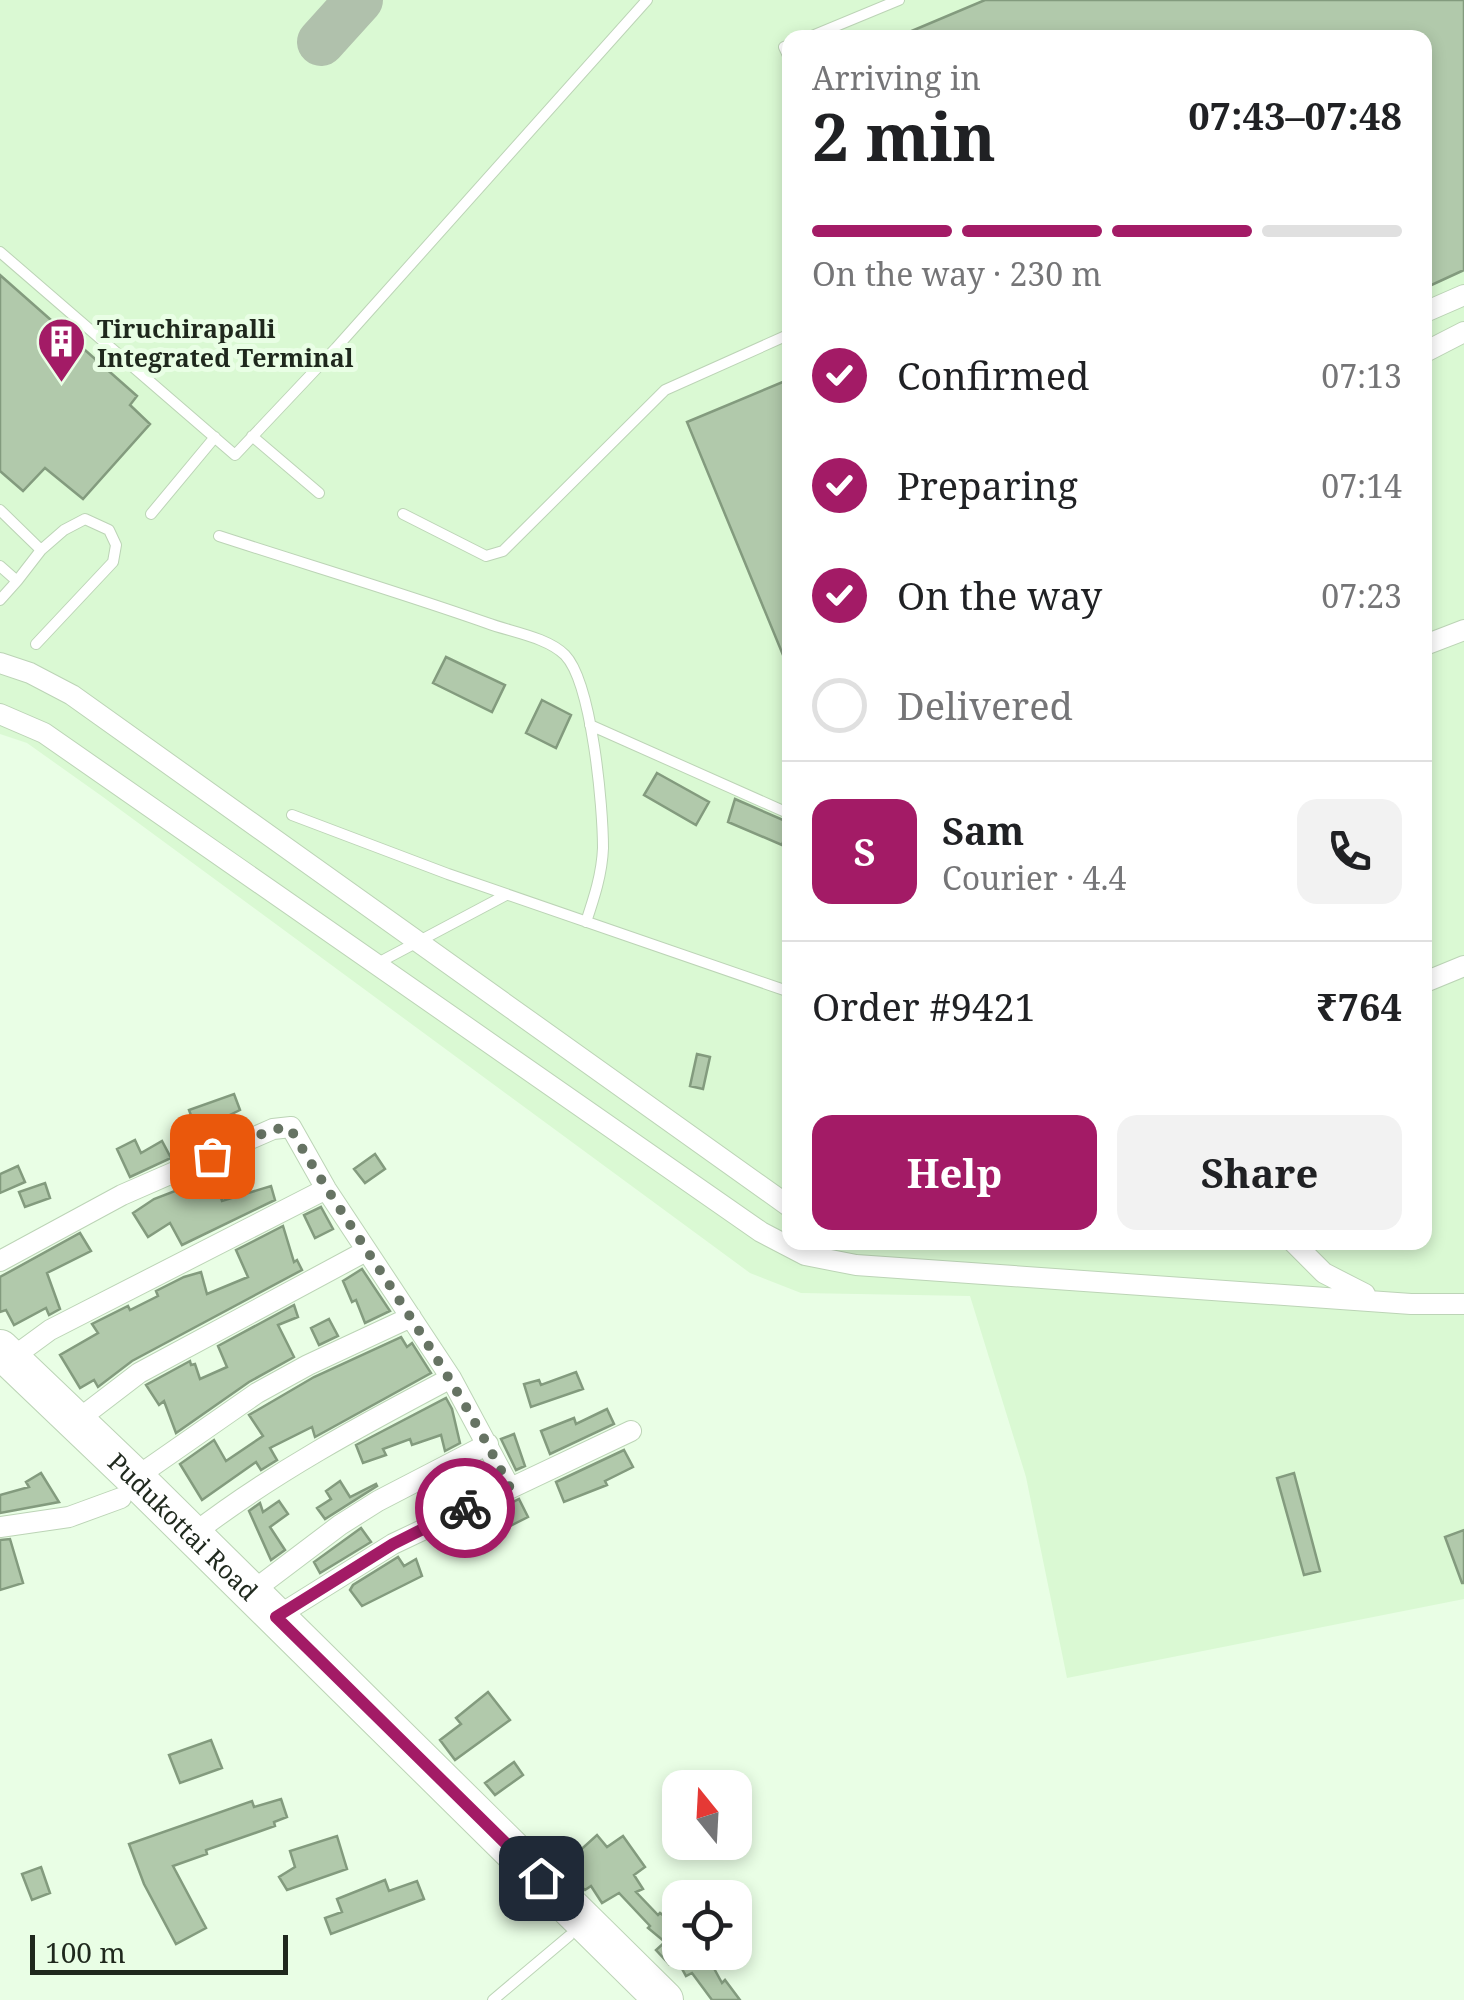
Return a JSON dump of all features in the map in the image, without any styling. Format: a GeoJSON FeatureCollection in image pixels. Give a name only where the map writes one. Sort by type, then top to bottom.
{"type":"FeatureCollection","features":[{"type":"Feature","properties":{"kind":"highway","name":"Pudukottai Road"},"geometry":{"type":"LineString","coordinates":[[2,1365],[75,1422],[128,1488],[192,1535],[664,2000]]}},
{"type":"Feature","properties":{"kind":"highway","name":"Pudukottai Road"},"geometry":{"type":"LineString","coordinates":[[2,1365],[633,2000]]}},
{"type":"Feature","properties":{"kind":"street"},"geometry":{"type":"LineString","coordinates":[[1432,309],[1464,295]]}},
{"type":"Feature","properties":{"kind":"street"},"geometry":{"type":"LineString","coordinates":[[1432,348],[1464,332]]}},
{"type":"Feature","properties":{"kind":"street"},"geometry":{"type":"LineString","coordinates":[[1432,642],[1464,630]]}},
{"type":"Feature","properties":{"kind":"street"},"geometry":{"type":"LineString","coordinates":[[0,663],[30,673],[72,695],[782,1202]]}},
{"type":"Feature","properties":{"kind":"street"},"geometry":{"type":"LineString","coordinates":[[0,714],[44,733],[782,1243]]}},
{"type":"Feature","properties":{"kind":"street"},"geometry":{"type":"LineString","coordinates":[[1432,979],[1464,966]]}},
{"type":"Feature","properties":{"kind":"street"},"geometry":{"type":"LineString","coordinates":[[0,1261],[122,1195],[273,1129],[290,1128],[366,1251],[452,1378],[510,1488]]}},
{"type":"Feature","properties":{"kind":"street"},"geometry":{"type":"LineString","coordinates":[[730,1166],[782,1188]]}},
{"type":"Feature","properties":{"kind":"street"},"geometry":{"type":"LineString","coordinates":[[2,1365],[50,1330],[326,1189]]}},
{"type":"Feature","properties":{"kind":"street"},"geometry":{"type":"LineString","coordinates":[[795,1250],[856,1266],[1411,1304],[1464,1304]]}},
{"type":"Feature","properties":{"kind":"street"},"geometry":{"type":"LineString","coordinates":[[1302,1250],[1324,1273],[1344,1285],[1366,1295],[1411,1304]]}},
{"type":"Feature","properties":{"kind":"street"},"geometry":{"type":"LineString","coordinates":[[75,1422],[139,1374],[366,1251]]}},
{"type":"Feature","properties":{"kind":"street"},"geometry":{"type":"LineString","coordinates":[[0,1528],[68,1517],[128,1488],[257,1393],[411,1317]]}},
{"type":"Feature","properties":{"kind":"street"},"geometry":{"type":"LineString","coordinates":[[192,1535],[314,1453],[452,1378]]}},
{"type":"Feature","properties":{"kind":"street"},"geometry":{"type":"LineString","coordinates":[[263,1605],[630,1431]]}},
{"type":"Feature","properties":{"kind":"street"},"geometry":{"type":"LineString","coordinates":[[263,1605],[365,1509],[488,1444]]}},
{"type":"Feature","properties":{"kind":"lane"},"geometry":{"type":"LineString","coordinates":[[0,252],[235,455],[336,348],[647,0]]}},
{"type":"Feature","properties":{"kind":"lane"},"geometry":{"type":"LineString","coordinates":[[826,30],[899,0]]}},
{"type":"Feature","properties":{"kind":"lane"},"geometry":{"type":"LineString","coordinates":[[403,514],[486,556],[503,551],[665,390],[782,338]]}},
{"type":"Feature","properties":{"kind":"lane"},"geometry":{"type":"LineString","coordinates":[[252,436],[319,493]]}},
{"type":"Feature","properties":{"kind":"lane"},"geometry":{"type":"LineString","coordinates":[[152,514],[215,437]]}},
{"type":"Feature","properties":{"kind":"lane"},"geometry":{"type":"LineString","coordinates":[[0,510],[42,550]]}},
{"type":"Feature","properties":{"kind":"lane"},"geometry":{"type":"LineString","coordinates":[[0,600],[64,530],[85,519],[109,530],[116,545],[113,562],[36,644]]}},
{"type":"Feature","properties":{"kind":"lane"},"geometry":{"type":"LineString","coordinates":[[219,536],[562,652],[576,672],[590,724],[602,848],[598,886],[586,922]]}},
{"type":"Feature","properties":{"kind":"lane"},"geometry":{"type":"LineString","coordinates":[[0,566],[17,581]]}},
{"type":"Feature","properties":{"kind":"lane"},"geometry":{"type":"LineString","coordinates":[[590,724],[782,810]]}},
{"type":"Feature","properties":{"kind":"lane"},"geometry":{"type":"LineString","coordinates":[[292,815],[782,989]]}},
{"type":"Feature","properties":{"kind":"lane"},"geometry":{"type":"LineString","coordinates":[[376,964],[506,894]]}},
{"type":"Feature","properties":{"kind":"lane"},"geometry":{"type":"LineString","coordinates":[[493,2000],[570,1936]]}},
{"type":"Feature","properties":{"kind":"shaded area"},"geometry":{"type":"Polygon","coordinates":[[[0,0],[1464,0],[1464,1599],[1067,1678],[1026,1477],[970,1296],[801,1293],[750,1273],[27,743],[0,734],[0,0]]]}},
{"type":"Feature","properties":{"kind":"building"},"geometry":{"type":"Polygon","coordinates":[[[985,0],[1464,0],[1464,270],[1432,285],[1432,30],[914,30],[985,0]]]}},
{"type":"Feature","properties":{"kind":"building","name":"Tiruchirapalli Integrated Terminal"},"geometry":{"type":"Polygon","coordinates":[[[0,275],[137,396],[130,405],[150,424],[83,499],[45,468],[23,491],[0,471],[0,275]]]}},
{"type":"Feature","properties":{"kind":"building"},"geometry":{"type":"Polygon","coordinates":[[[782,382],[782,653],[687,422],[782,382]]]}},
{"type":"Feature","properties":{"kind":"building"},"geometry":{"type":"Polygon","coordinates":[[[446,657],[505,685],[492,712],[433,683],[446,657]]]}},
{"type":"Feature","properties":{"kind":"building"},"geometry":{"type":"Polygon","coordinates":[[[542,700],[571,715],[556,748],[526,733],[542,700]]]}},
{"type":"Feature","properties":{"kind":"building"},"geometry":{"type":"Polygon","coordinates":[[[657,773],[709,802],[696,825],[644,795],[657,773]]]}},
{"type":"Feature","properties":{"kind":"building"},"geometry":{"type":"Polygon","coordinates":[[[735,799],[782,820],[782,845],[728,822],[735,799]]]}},
{"type":"Feature","properties":{"kind":"building"},"geometry":{"type":"Polygon","coordinates":[[[697,1054],[710,1057],[703,1089],[690,1086],[697,1054]]]}},
{"type":"Feature","properties":{"kind":"building"},"geometry":{"type":"Polygon","coordinates":[[[234,1094],[240,1110],[230,1115],[235,1131],[202,1144],[189,1110],[234,1094]]]}},
{"type":"Feature","properties":{"kind":"building"},"geometry":{"type":"Polygon","coordinates":[[[135,1140],[141,1153],[162,1141],[171,1158],[130,1177],[117,1149],[135,1140]]]}},
{"type":"Feature","properties":{"kind":"building"},"geometry":{"type":"Polygon","coordinates":[[[375,1154],[385,1169],[365,1183],[354,1169],[375,1154]]]}},
{"type":"Feature","properties":{"kind":"building"},"geometry":{"type":"Polygon","coordinates":[[[18,1166],[25,1182],[0,1193],[0,1174],[18,1166]]]}},
{"type":"Feature","properties":{"kind":"building"},"geometry":{"type":"Polygon","coordinates":[[[214,1176],[222,1201],[271,1186],[275,1200],[182,1245],[170,1223],[148,1237],[133,1213],[154,1199],[214,1176]]]}},
{"type":"Feature","properties":{"kind":"building"},"geometry":{"type":"Polygon","coordinates":[[[45,1183],[50,1198],[25,1207],[19,1192],[45,1183]]]}},
{"type":"Feature","properties":{"kind":"building"},"geometry":{"type":"Polygon","coordinates":[[[321,1207],[333,1229],[315,1238],[304,1215],[321,1207]]]}},
{"type":"Feature","properties":{"kind":"building"},"geometry":{"type":"Polygon","coordinates":[[[283,1226],[294,1262],[297,1260],[302,1270],[132,1361],[98,1387],[94,1380],[80,1388],[60,1355],[98,1333],[92,1324],[158,1296],[156,1291],[184,1277],[201,1272],[207,1294],[248,1277],[236,1250],[283,1226]]]}},
{"type":"Feature","properties":{"kind":"building"},"geometry":{"type":"Polygon","coordinates":[[[80,1233],[91,1251],[47,1273],[60,1309],[49,1315],[46,1308],[14,1325],[6,1310],[0,1312],[0,1277],[80,1233]]]}},
{"type":"Feature","properties":{"kind":"building"},"geometry":{"type":"Polygon","coordinates":[[[362,1269],[390,1311],[365,1323],[343,1281],[362,1269]]]}},
{"type":"Feature","properties":{"kind":"building"},"geometry":{"type":"Polygon","coordinates":[[[294,1305],[298,1317],[278,1325],[294,1357],[249,1382],[176,1433],[164,1401],[159,1405],[146,1385],[190,1361],[200,1379],[227,1367],[218,1346],[294,1305]]]}},
{"type":"Feature","properties":{"kind":"building"},"geometry":{"type":"Polygon","coordinates":[[[329,1319],[338,1336],[319,1345],[311,1328],[329,1319]]]}},
{"type":"Feature","properties":{"kind":"building"},"geometry":{"type":"Polygon","coordinates":[[[401,1337],[407,1347],[412,1343],[431,1373],[315,1437],[312,1427],[270,1448],[277,1460],[261,1470],[256,1462],[202,1500],[180,1464],[214,1440],[226,1461],[263,1436],[249,1415],[314,1377],[401,1337]]]}},
{"type":"Feature","properties":{"kind":"building"},"geometry":{"type":"Polygon","coordinates":[[[576,1372],[583,1389],[531,1407],[524,1384],[539,1380],[541,1385],[576,1372]]]}},
{"type":"Feature","properties":{"kind":"building"},"geometry":{"type":"Polygon","coordinates":[[[446,1398],[460,1443],[445,1451],[441,1435],[412,1445],[410,1439],[383,1449],[386,1455],[363,1463],[356,1445],[446,1398]]]}},
{"type":"Feature","properties":{"kind":"building"},"geometry":{"type":"Polygon","coordinates":[[[607,1409],[614,1424],[550,1454],[541,1431],[574,1418],[576,1424],[607,1409]]]}},
{"type":"Feature","properties":{"kind":"building"},"geometry":{"type":"Polygon","coordinates":[[[514,1434],[525,1466],[516,1470],[501,1439],[514,1434]]]}},
{"type":"Feature","properties":{"kind":"building"},"geometry":{"type":"Polygon","coordinates":[[[624,1450],[633,1467],[605,1481],[607,1485],[564,1502],[556,1482],[624,1450]]]}},
{"type":"Feature","properties":{"kind":"building"},"geometry":{"type":"Polygon","coordinates":[[[484,1468],[491,1482],[437,1508],[432,1494],[460,1481],[457,1475],[469,1469],[472,1474],[484,1468]]]}},
{"type":"Feature","properties":{"kind":"building"},"geometry":{"type":"Polygon","coordinates":[[[41,1473],[59,1502],[0,1513],[0,1495],[29,1487],[26,1482],[41,1473]]]}},
{"type":"Feature","properties":{"kind":"building"},"geometry":{"type":"Polygon","coordinates":[[[1294,1473],[1320,1571],[1304,1575],[1277,1478],[1294,1473]]]}},
{"type":"Feature","properties":{"kind":"building"},"geometry":{"type":"Polygon","coordinates":[[[340,1481],[350,1497],[377,1486],[325,1519],[317,1508],[331,1499],[326,1491],[340,1481]]]}},
{"type":"Feature","properties":{"kind":"building"},"geometry":{"type":"Polygon","coordinates":[[[519,1499],[528,1517],[510,1526],[501,1508],[519,1499]]]}},
{"type":"Feature","properties":{"kind":"building"},"geometry":{"type":"Polygon","coordinates":[[[279,1501],[288,1514],[270,1527],[285,1550],[271,1560],[249,1511],[260,1503],[263,1512],[279,1501]]]}},
{"type":"Feature","properties":{"kind":"building"},"geometry":{"type":"Polygon","coordinates":[[[493,1523],[498,1542],[482,1546],[478,1527],[493,1523]]]}},
{"type":"Feature","properties":{"kind":"building"},"geometry":{"type":"Polygon","coordinates":[[[361,1528],[371,1542],[320,1573],[314,1562],[361,1528]]]}},
{"type":"Feature","properties":{"kind":"building"},"geometry":{"type":"Polygon","coordinates":[[[1464,1530],[1464,1583],[1462,1583],[1445,1537],[1464,1530]]]}},
{"type":"Feature","properties":{"kind":"building"},"geometry":{"type":"Polygon","coordinates":[[[10,1539],[23,1583],[0,1590],[0,1540],[10,1539]]]}},
{"type":"Feature","properties":{"kind":"building"},"geometry":{"type":"Polygon","coordinates":[[[398,1557],[404,1566],[416,1559],[422,1576],[362,1606],[350,1590],[353,1585],[398,1557]]]}},
{"type":"Feature","properties":{"kind":"building"},"geometry":{"type":"Polygon","coordinates":[[[488,1692],[510,1720],[455,1760],[440,1740],[461,1724],[456,1718],[488,1692]]]}},
{"type":"Feature","properties":{"kind":"building"},"geometry":{"type":"Polygon","coordinates":[[[211,1740],[222,1768],[180,1783],[169,1755],[211,1740]]]}},
{"type":"Feature","properties":{"kind":"building"},"geometry":{"type":"Polygon","coordinates":[[[514,1762],[523,1775],[495,1795],[485,1783],[514,1762]]]}},
{"type":"Feature","properties":{"kind":"building"},"geometry":{"type":"Polygon","coordinates":[[[281,1799],[287,1817],[274,1822],[275,1826],[173,1866],[206,1928],[176,1944],[144,1884],[129,1844],[252,1801],[254,1807],[281,1799]]]}},
{"type":"Feature","properties":{"kind":"building"},"geometry":{"type":"Polygon","coordinates":[[[597,1835],[607,1847],[623,1836],[645,1867],[634,1875],[643,1889],[636,1892],[658,1915],[662,1914],[662,1940],[619,1893],[602,1903],[591,1886],[585,1890],[564,1865],[597,1835]]]}},
{"type":"Feature","properties":{"kind":"building"},"geometry":{"type":"Polygon","coordinates":[[[337,1836],[347,1869],[287,1890],[279,1877],[295,1867],[290,1851],[337,1836]]]}},
{"type":"Feature","properties":{"kind":"building"},"geometry":{"type":"Polygon","coordinates":[[[41,1867],[50,1893],[32,1900],[22,1874],[41,1867]]]}},
{"type":"Feature","properties":{"kind":"building"},"geometry":{"type":"Polygon","coordinates":[[[385,1880],[389,1891],[417,1881],[424,1899],[331,1934],[325,1918],[342,1912],[337,1899],[385,1880]]]}},
{"type":"Feature","properties":{"kind":"building"},"geometry":{"type":"Polygon","coordinates":[[[683,1970],[715,1970],[740,2000],[712,2000],[692,1973],[686,1976],[683,1970]]]}},
{"type":"Feature","properties":{"kind":"taxiway"},"geometry":{"type":"LineString","coordinates":[[321,42],[359,0]]}},
{"type":"Feature","properties":{"kind":"way so far"},"geometry":{"type":"LineString","coordinates":[[212,1156],[273,1129],[290,1128],[346,1220],[452,1378],[510,1488],[465,1508]]}},
{"type":"Feature","properties":{"kind":"place","name":"Tiruchirapalli Integrated Terminal"},"geometry":{"type":"Point","coordinates":[62,384]}},
{"type":"Feature","properties":{"kind":"route"},"geometry":{"type":"LineString","coordinates":[[465,1508],[393,1544],[276,1617],[541,1878]]}}]}
